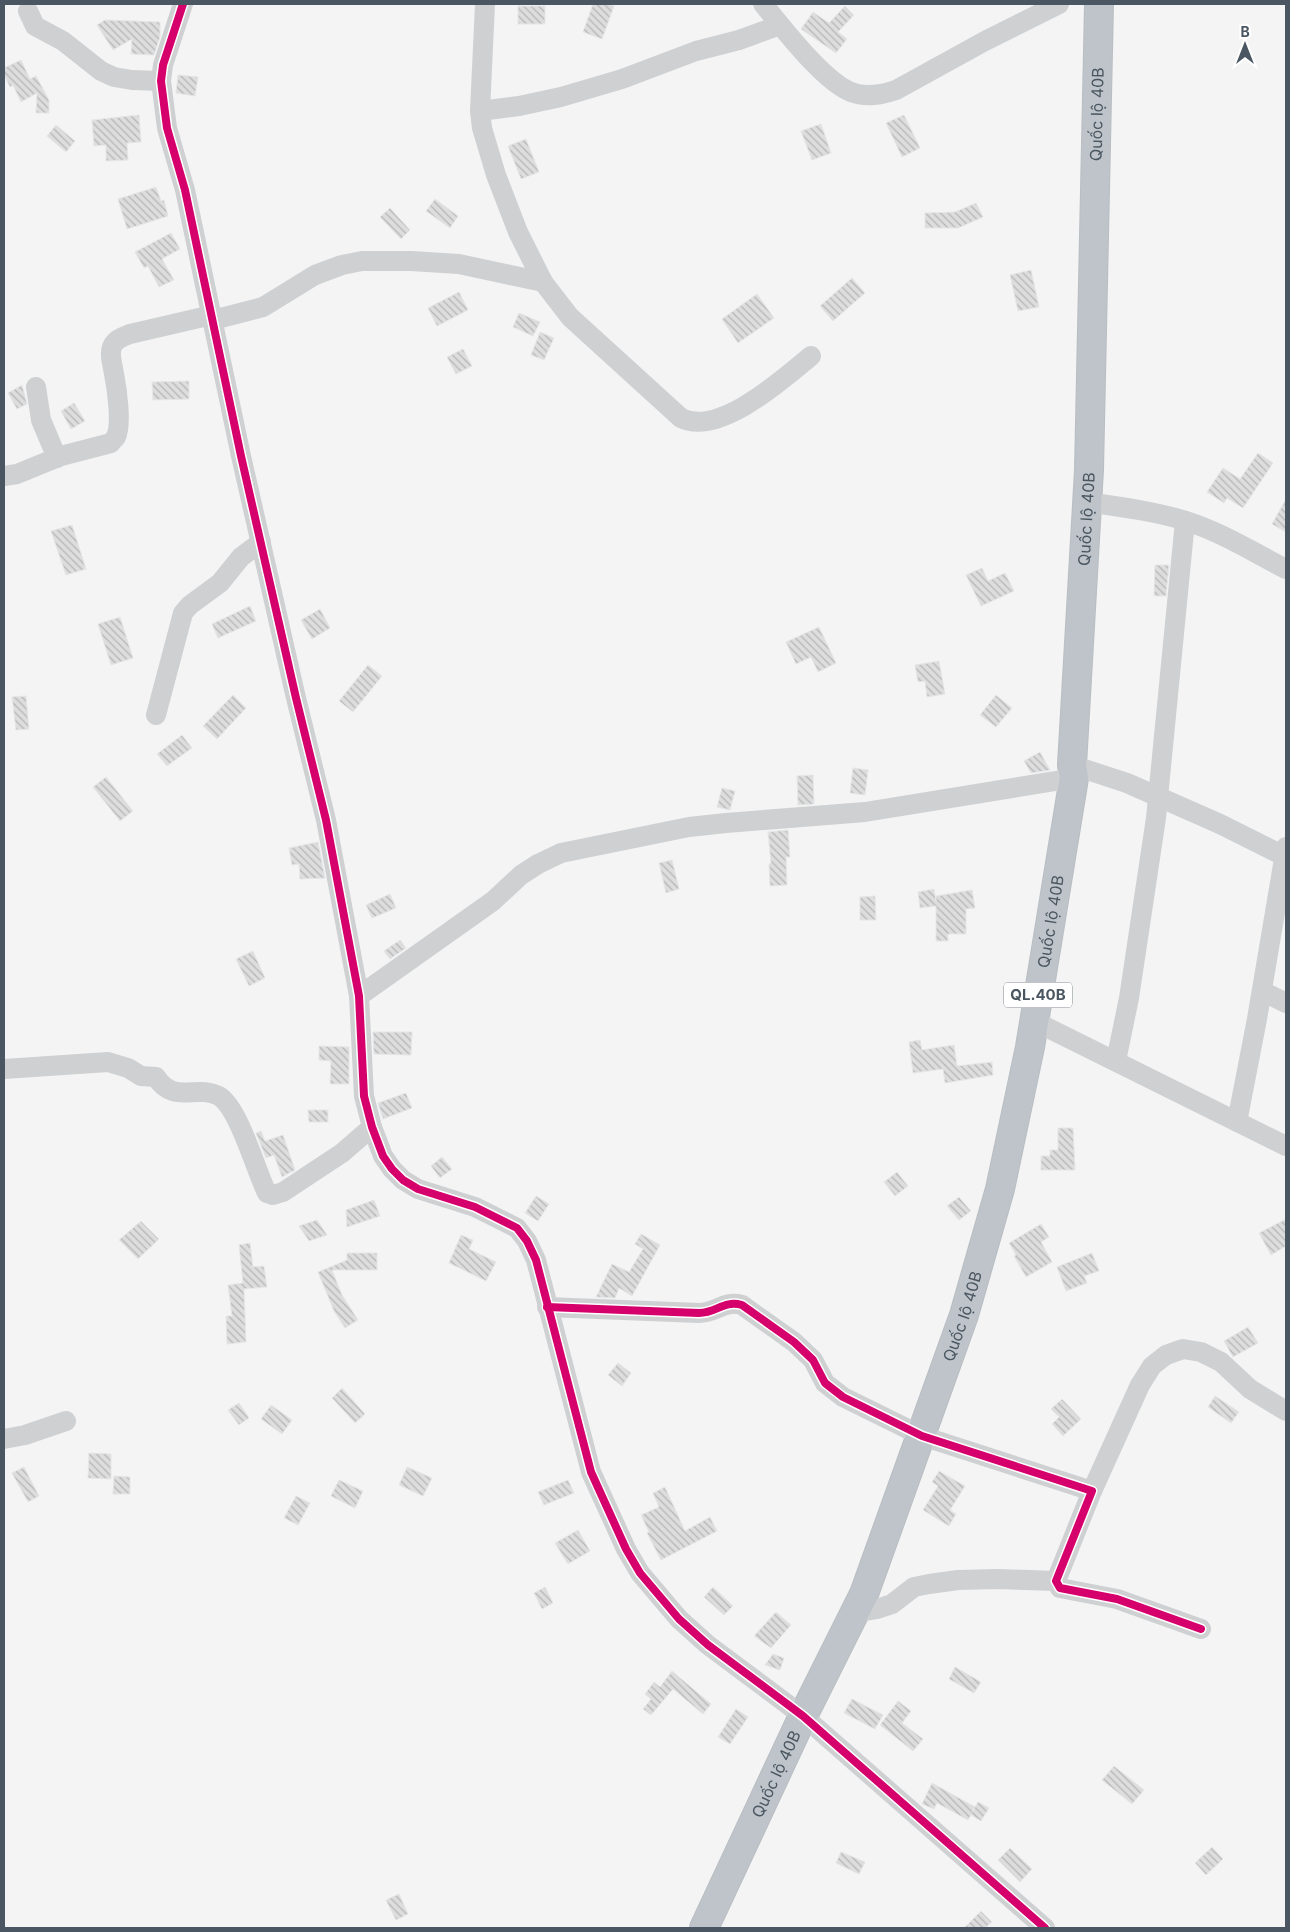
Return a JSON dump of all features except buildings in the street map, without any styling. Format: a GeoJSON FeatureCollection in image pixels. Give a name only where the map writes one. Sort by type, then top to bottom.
{"type":"FeatureCollection","features":[{"type":"Feature","properties":{"kind":"highway","name":"Quốc lộ 40B"},"geometry":{"type":"LineString","coordinates":[[704,1928],[803,1716],[868,1585],[964,1315],[1000,1188],[1030,1047],[1073,771],[1087,502],[1099,4]]}},
{"type":"Feature","properties":{"kind":"street"},"geometry":{"type":"LineString","coordinates":[[183,4],[167,50],[161,81],[167,128],[185,190],[261,542],[326,820],[359,996],[364,1096],[372,1127],[383,1156],[403,1180],[418,1188],[475,1207],[516,1228],[528,1241],[536,1260],[591,1472],[626,1549],[640,1573],[679,1620],[708,1645],[803,1716],[1045,1928]]}},
{"type":"Feature","properties":{"kind":"street"},"geometry":{"type":"LineString","coordinates":[[485,4],[480,112],[486,144],[518,232],[543,282],[570,317],[681,418],[688,421],[711,420],[736,410],[772,388],[811,356]]}},
{"type":"Feature","properties":{"kind":"street"},"geometry":{"type":"LineString","coordinates":[[763,4],[811,60],[842,88],[865,95],[880,95],[896,90],[985,41],[1059,4]]}},
{"type":"Feature","properties":{"kind":"street"},"geometry":{"type":"LineString","coordinates":[[28,11],[35,26],[63,42],[101,71],[114,77],[132,80],[161,81]]}},
{"type":"Feature","properties":{"kind":"street"},"geometry":{"type":"LineString","coordinates":[[480,112],[561,97],[622,79],[696,51],[739,40],[780,25]]}},
{"type":"Feature","properties":{"kind":"street"},"geometry":{"type":"LineString","coordinates":[[4,476],[17,474],[57,458],[111,443],[116,438],[118,411],[111,349],[114,342],[130,334],[263,307],[315,275],[342,265],[362,261],[411,261],[458,264],[543,282]]}},
{"type":"Feature","properties":{"kind":"street"},"geometry":{"type":"LineString","coordinates":[[36,387],[41,420],[57,458]]}},
{"type":"Feature","properties":{"kind":"street"},"geometry":{"type":"LineString","coordinates":[[1087,502],[1140,510],[1185,521],[1215,533],[1286,569]]}},
{"type":"Feature","properties":{"kind":"street"},"geometry":{"type":"LineString","coordinates":[[1116,1061],[1129,998],[1158,797],[1185,521]]}},
{"type":"Feature","properties":{"kind":"street"},"geometry":{"type":"LineString","coordinates":[[156,715],[183,613],[190,605],[220,583],[241,557],[261,542]]}},
{"type":"Feature","properties":{"kind":"street"},"geometry":{"type":"LineString","coordinates":[[359,996],[493,900],[521,875],[561,853],[689,827],[865,812],[1073,771],[1127,783],[1286,853],[1237,1122]]}},
{"type":"Feature","properties":{"kind":"street"},"geometry":{"type":"LineString","coordinates":[[1262,991],[1286,1003]]}},
{"type":"Feature","properties":{"kind":"street"},"geometry":{"type":"LineString","coordinates":[[1034,1021],[1286,1146]]}},
{"type":"Feature","properties":{"kind":"street"},"geometry":{"type":"LineString","coordinates":[[4,1069],[108,1062],[128,1068],[141,1076],[156,1076],[161,1084],[179,1093],[204,1093],[220,1097],[230,1108],[240,1126],[267,1193],[273,1195],[283,1192],[342,1153],[372,1127]]}},
{"type":"Feature","properties":{"kind":"street"},"geometry":{"type":"LineString","coordinates":[[547,1307],[708,1313],[725,1304],[742,1305],[794,1342],[813,1360],[825,1383],[837,1392],[922,1436],[1092,1492]]}},
{"type":"Feature","properties":{"kind":"street"},"geometry":{"type":"LineString","coordinates":[[1056,1582],[1092,1492],[1140,1385],[1152,1366],[1166,1354],[1183,1349],[1201,1352],[1221,1362],[1250,1389],[1286,1411]]}},
{"type":"Feature","properties":{"kind":"street"},"geometry":{"type":"LineString","coordinates":[[4,1439],[25,1435],[66,1422]]}},
{"type":"Feature","properties":{"kind":"street"},"geometry":{"type":"LineString","coordinates":[[855,1613],[892,1604],[914,1587],[929,1584],[958,1580],[1056,1582]]}},
{"type":"Feature","properties":{"kind":"street"},"geometry":{"type":"LineString","coordinates":[[1056,1582],[1060,1588],[1116,1599],[1201,1629]]}},
{"type":"Feature","properties":{"kind":"cycle path"},"geometry":{"type":"LineString","coordinates":[[183,4],[163,65],[161,81],[167,128],[185,190],[241,456],[326,820],[359,996],[364,1096],[372,1127],[383,1156],[403,1180],[418,1189],[475,1207],[517,1228],[527,1241],[536,1260],[591,1472],[626,1549],[640,1573],[679,1619],[708,1645],[803,1716],[1045,1928]]}},
{"type":"Feature","properties":{"kind":"cycle path"},"geometry":{"type":"LineString","coordinates":[[547,1307],[699,1313],[730,1304],[742,1305],[794,1342],[813,1360],[825,1383],[843,1397],[922,1436],[1092,1491],[1056,1581],[1060,1588],[1117,1599],[1201,1629]]}}]}
